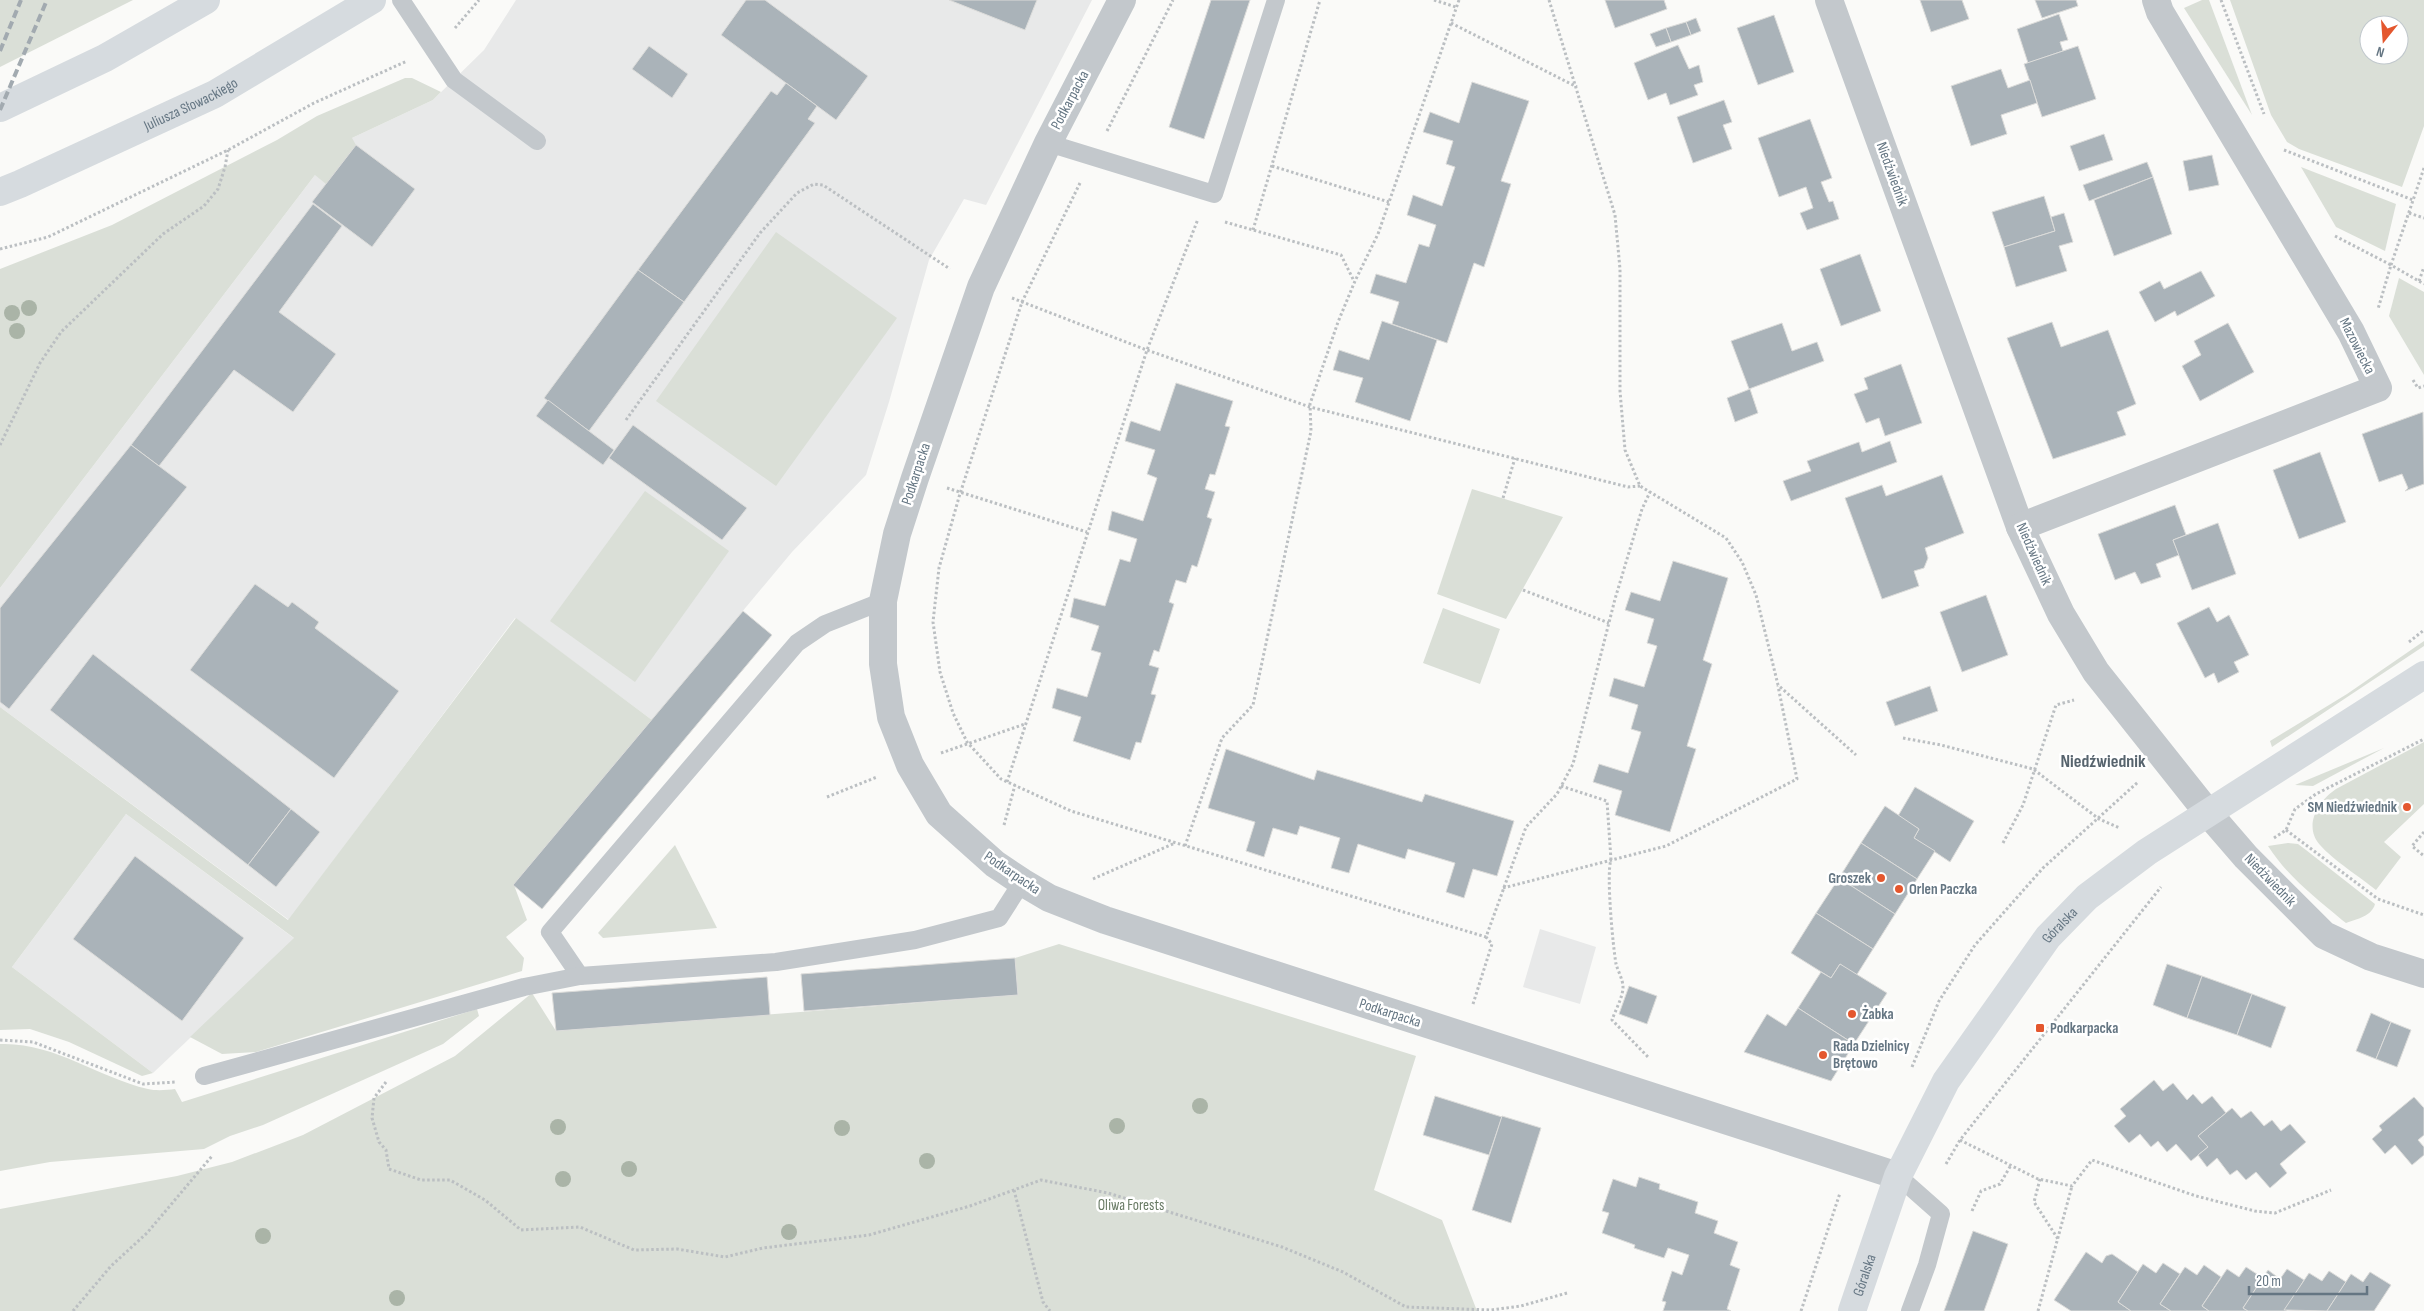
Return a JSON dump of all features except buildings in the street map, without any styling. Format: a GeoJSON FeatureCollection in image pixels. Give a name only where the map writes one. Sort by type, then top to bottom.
{"type":"FeatureCollection","features":[{"type":"Feature","properties":{"kind":"street"},"geometry":{"type":"LineString","coordinates":[[0,108],[104,58],[206,0]]}},
{"type":"Feature","properties":{"kind":"street","name":"Juliusza Słowackiego"},"geometry":{"type":"LineString","coordinates":[[0,192],[215,94],[372,0]]}},
{"type":"Feature","properties":{"kind":"street","name":"Podkarpacka"},"geometry":{"type":"LineString","coordinates":[[1122,0],[1048,142],[981,287],[897,534],[883,601],[883,664],[891,718],[910,765],[939,814],[995,864],[1022,882],[1049,898],[1105,920],[1898,1176]]}},
{"type":"Feature","properties":{"kind":"street","name":"Niedźwiednik"},"geometry":{"type":"LineString","coordinates":[[1829,0],[2020,527],[2061,614],[2096,672],[2208,813],[2246,857],[2324,935],[2371,957],[2424,974]]}},
{"type":"Feature","properties":{"kind":"street","name":"Mazowiecka"},"geometry":{"type":"LineString","coordinates":[[2020,527],[2378,388],[2352,332],[2165,20],[2156,0]]}},
{"type":"Feature","properties":{"kind":"street","name":"Góralska"},"geometry":{"type":"LineString","coordinates":[[1852,1311],[1898,1176],[1946,1081],[2048,937],[2087,897],[2147,852],[2424,675]]}},
{"type":"Feature","properties":{"kind":"lane"},"geometry":{"type":"LineString","coordinates":[[401,0],[454,80],[538,141]]}},
{"type":"Feature","properties":{"kind":"lane"},"geometry":{"type":"LineString","coordinates":[[1048,142],[1214,194],[1276,0]]}},
{"type":"Feature","properties":{"kind":"lane"},"geometry":{"type":"LineString","coordinates":[[580,976],[550,932],[797,643],[825,624],[883,601]]}},
{"type":"Feature","properties":{"kind":"lane"},"geometry":{"type":"LineString","coordinates":[[204,1076],[524,987],[580,976],[776,962],[915,940],[1000,918],[1022,882]]}},
{"type":"Feature","properties":{"kind":"lane"},"geometry":{"type":"LineString","coordinates":[[1898,1176],[1941,1214],[1927,1265],[1910,1311]]}},
{"type":"Feature","properties":{"kind":"path"},"geometry":{"type":"LineString","coordinates":[[0,249],[48,237],[228,150],[314,103],[408,61],[451,33],[479,0]]}},
{"type":"Feature","properties":{"kind":"path"},"geometry":{"type":"LineString","coordinates":[[1173,0],[1022,302],[960,492],[939,568],[933,622],[940,672],[953,712],[968,742],[980,758],[1007,782],[1071,811],[1486,937],[1492,944],[1464,1037]]}},
{"type":"Feature","properties":{"kind":"path"},"geometry":{"type":"LineString","coordinates":[[1253,230],[1320,0]]}},
{"type":"Feature","properties":{"kind":"path"},"geometry":{"type":"LineString","coordinates":[[1434,0],[1456,7]]}},
{"type":"Feature","properties":{"kind":"path"},"geometry":{"type":"LineString","coordinates":[[1185,846],[1222,738],[1253,705],[1311,431],[1310,407],[1338,322],[1354,281],[1378,234],[1459,0]]}},
{"type":"Feature","properties":{"kind":"path"},"geometry":{"type":"LineString","coordinates":[[1549,0],[1578,88],[1615,215],[1620,268],[1620,391],[1625,450],[1640,486]]}},
{"type":"Feature","properties":{"kind":"path"},"geometry":{"type":"LineString","coordinates":[[2221,0],[2266,119]]}},
{"type":"Feature","properties":{"kind":"path"},"geometry":{"type":"LineString","coordinates":[[1451,23],[1578,88]]}},
{"type":"Feature","properties":{"kind":"path"},"geometry":{"type":"LineString","coordinates":[[2276,147],[2413,200]]}},
{"type":"Feature","properties":{"kind":"path"},"geometry":{"type":"LineString","coordinates":[[0,444],[40,363],[61,332],[163,234],[204,206],[218,189],[226,168],[228,150]]}},
{"type":"Feature","properties":{"kind":"path"},"geometry":{"type":"LineString","coordinates":[[1272,166],[1389,202]]}},
{"type":"Feature","properties":{"kind":"path"},"geometry":{"type":"LineString","coordinates":[[2391,265],[2424,168]]}},
{"type":"Feature","properties":{"kind":"path"},"geometry":{"type":"LineString","coordinates":[[626,420],[760,233],[797,193],[814,184],[823,186],[931,258],[981,287],[1147,350],[1310,407],[1628,487],[1640,486],[1726,538],[1742,562],[1756,595],[1798,779],[1666,846],[1502,888]]}},
{"type":"Feature","properties":{"kind":"path"},"geometry":{"type":"LineString","coordinates":[[2409,213],[2424,218]]}},
{"type":"Feature","properties":{"kind":"path"},"geometry":{"type":"LineString","coordinates":[[1007,782],[1086,532],[1147,350],[1200,216]]}},
{"type":"Feature","properties":{"kind":"path"},"geometry":{"type":"LineString","coordinates":[[2331,234],[2424,284]]}},
{"type":"Feature","properties":{"kind":"path"},"geometry":{"type":"LineString","coordinates":[[2419,281],[2424,267]]}},
{"type":"Feature","properties":{"kind":"path"},"geometry":{"type":"LineString","coordinates":[[1503,498],[1515,458]]}},
{"type":"Feature","properties":{"kind":"path"},"geometry":{"type":"LineString","coordinates":[[915,478],[1086,532]]}},
{"type":"Feature","properties":{"kind":"path"},"geometry":{"type":"LineString","coordinates":[[1486,937],[1502,888],[1526,827],[1557,794],[1574,764],[1609,623],[1642,509],[1650,492]]}},
{"type":"Feature","properties":{"kind":"path"},"geometry":{"type":"LineString","coordinates":[[1523,590],[1609,623]]}},
{"type":"Feature","properties":{"kind":"path"},"geometry":{"type":"LineString","coordinates":[[2403,647],[2424,630]]}},
{"type":"Feature","properties":{"kind":"path"},"geometry":{"type":"LineString","coordinates":[[1778,685],[1856,755]]}},
{"type":"Feature","properties":{"kind":"path"},"geometry":{"type":"LineString","coordinates":[[2003,843],[2022,805],[2056,704],[2077,699]]}},
{"type":"Feature","properties":{"kind":"path"},"geometry":{"type":"LineString","coordinates":[[968,742],[1026,724]]}},
{"type":"Feature","properties":{"kind":"path"},"geometry":{"type":"LineString","coordinates":[[1903,738],[1941,745],[2033,770],[2099,819],[2124,830]]}},
{"type":"Feature","properties":{"kind":"path"},"geometry":{"type":"LineString","coordinates":[[2424,739],[2316,794],[2295,808],[2286,830],[2378,899],[2424,915]]}},
{"type":"Feature","properties":{"kind":"path"},"geometry":{"type":"LineString","coordinates":[[1909,1073],[1939,1001],[1975,945],[2043,868],[2142,779]]}},
{"type":"Feature","properties":{"kind":"path"},"geometry":{"type":"LineString","coordinates":[[1561,786],[1607,800],[1611,860],[1608,869],[1611,891],[1612,930],[1616,964],[1623,987],[1612,1020],[1650,1059]]}},
{"type":"Feature","properties":{"kind":"path"},"geometry":{"type":"LineString","coordinates":[[2424,832],[2412,846],[2424,856]]}},
{"type":"Feature","properties":{"kind":"path"},"geometry":{"type":"LineString","coordinates":[[1049,898],[1175,843]]}},
{"type":"Feature","properties":{"kind":"path"},"geometry":{"type":"LineString","coordinates":[[1926,1201],[1960,1140],[2162,886]]}},
{"type":"Feature","properties":{"kind":"path"},"geometry":{"type":"LineString","coordinates":[[0,1040],[33,1042],[143,1084],[174,1082],[204,1076]]}},
{"type":"Feature","properties":{"kind":"path"},"geometry":{"type":"LineString","coordinates":[[386,1082],[374,1098],[372,1118],[379,1142],[386,1150],[389,1169],[420,1180],[450,1180],[485,1200],[521,1230],[580,1227],[634,1250],[677,1249],[725,1258],[763,1248],[868,1235],[970,1206],[1041,1180],[1108,1193],[1191,1217],[1282,1247],[1343,1272],[1406,1306],[1491,1310],[1521,1306],[1567,1293]]}},
{"type":"Feature","properties":{"kind":"path"},"geometry":{"type":"LineString","coordinates":[[1960,1140],[2040,1179],[2072,1186]]}},
{"type":"Feature","properties":{"kind":"path"},"geometry":{"type":"LineString","coordinates":[[73,1311],[112,1266],[147,1233],[212,1156]]}},
{"type":"Feature","properties":{"kind":"path"},"geometry":{"type":"LineString","coordinates":[[2038,1311],[2072,1186],[2092,1160],[2196,1196],[2255,1212],[2275,1213],[2331,1190]]}},
{"type":"Feature","properties":{"kind":"path"},"geometry":{"type":"LineString","coordinates":[[1941,1214],[1971,1212],[1981,1191],[2000,1184],[2011,1165]]}},
{"type":"Feature","properties":{"kind":"path"},"geometry":{"type":"LineString","coordinates":[[2040,1179],[2034,1202],[2058,1240]]}},
{"type":"Feature","properties":{"kind":"path"},"geometry":{"type":"LineString","coordinates":[[1801,1311],[1842,1186]]}},
{"type":"Feature","properties":{"kind":"path"},"geometry":{"type":"LineString","coordinates":[[1014,1190],[1043,1302],[1050,1311]]}},
{"type":"Feature","properties":{"kind":"shaded area"},"geometry":{"type":"Polygon","coordinates":[[[516,0],[1092,0],[986,205],[964,199],[929,260],[889,402],[866,475],[792,552],[652,720],[515,618],[289,920],[0,707],[0,588],[315,175],[352,138],[433,100],[484,50],[516,0]]]}},
{"type":"Feature","properties":{"kind":"shaded area"},"geometry":{"type":"Polygon","coordinates":[[[126,814],[295,939],[153,1073],[12,967],[126,814]]]}},
{"type":"Feature","properties":{"kind":"shaded area"},"geometry":{"type":"Polygon","coordinates":[[[1540,929],[1596,947],[1580,1004],[1523,987],[1540,929]]]}},
{"type":"Feature","properties":{"kind":"green space"},"geometry":{"type":"Polygon","coordinates":[[[0,0],[133,0],[0,67],[0,0]]]}},
{"type":"Feature","properties":{"kind":"green space"},"geometry":{"type":"Polygon","coordinates":[[[2202,0],[2209,0],[2252,115],[2184,8],[2202,0]]]}},
{"type":"Feature","properties":{"kind":"green space"},"geometry":{"type":"Polygon","coordinates":[[[2230,0],[2424,0],[2424,126],[2402,187],[2299,149],[2287,142],[2271,115],[2230,0]]]}},
{"type":"Feature","properties":{"kind":"green space"},"geometry":{"type":"Polygon","coordinates":[[[405,78],[412,78],[441,92],[433,100],[352,138],[356,145],[326,184],[315,175],[0,588],[0,269],[112,225],[277,140],[317,116],[405,78]]]}},
{"type":"Feature","properties":{"kind":"green space"},"geometry":{"type":"Polygon","coordinates":[[[2301,167],[2396,204],[2385,251],[2336,227],[2301,167]]]}},
{"type":"Feature","properties":{"kind":"green space"},"geometry":{"type":"Polygon","coordinates":[[[776,232],[897,318],[776,486],[656,401],[776,232]]]}},
{"type":"Feature","properties":{"kind":"green space"},"geometry":{"type":"Polygon","coordinates":[[[2399,278],[2424,292],[2424,375],[2389,316],[2399,278]]]}},
{"type":"Feature","properties":{"kind":"green space"},"geometry":{"type":"Polygon","coordinates":[[[1472,489],[1563,517],[1506,619],[1437,594],[1472,489]]]}},
{"type":"Feature","properties":{"kind":"green space"},"geometry":{"type":"Polygon","coordinates":[[[645,491],[729,551],[635,682],[550,621],[645,491]]]}},
{"type":"Feature","properties":{"kind":"green space"},"geometry":{"type":"Polygon","coordinates":[[[1443,608],[1500,629],[1480,684],[1423,663],[1443,608]]]}},
{"type":"Feature","properties":{"kind":"green space"},"geometry":{"type":"Polygon","coordinates":[[[516,618],[652,720],[514,885],[527,920],[506,937],[524,958],[522,971],[256,1052],[222,1054],[190,1037],[294,938],[126,814],[12,967],[153,1073],[142,1076],[69,1042],[30,1029],[0,1030],[0,707],[288,920],[516,618]]]}},
{"type":"Feature","properties":{"kind":"green space"},"geometry":{"type":"Polygon","coordinates":[[[2424,641],[2424,646],[2272,747],[2270,741],[2347,694],[2424,641]]]}},
{"type":"Feature","properties":{"kind":"green space"},"geometry":{"type":"Polygon","coordinates":[[[2424,742],[2424,804],[2384,842],[2401,857],[2376,890],[2325,851],[2320,845],[2315,838],[2313,830],[2315,814],[2329,794],[2336,789],[2424,742]]]}},
{"type":"Feature","properties":{"kind":"green space"},"geometry":{"type":"Polygon","coordinates":[[[2384,748],[2313,786],[2295,785],[2384,748]]]}},
{"type":"Feature","properties":{"kind":"green space"},"geometry":{"type":"Polygon","coordinates":[[[2288,843],[2298,844],[2375,904],[2371,911],[2346,923],[2342,920],[2293,877],[2268,846],[2288,843]]]}},
{"type":"Feature","properties":{"kind":"green space"},"geometry":{"type":"Polygon","coordinates":[[[675,845],[717,928],[603,938],[598,933],[675,845]]]}},
{"type":"Feature","properties":{"kind":"green space","name":"Oliwa Forests"},"geometry":{"type":"Polygon","coordinates":[[[1059,944],[1416,1056],[1374,1190],[1442,1220],[1477,1311],[0,1311],[0,1209],[177,1176],[232,1162],[303,1135],[455,1056],[532,993],[556,1031],[1018,995],[1015,958],[1059,944]]]}},
{"type":"Feature","properties":{"kind":"green space"},"geometry":{"type":"Polygon","coordinates":[[[477,1009],[479,1016],[443,1044],[263,1125],[230,1136],[204,1149],[50,1162],[0,1171],[0,1044],[39,1048],[129,1084],[148,1089],[175,1089],[182,1102],[477,1009]]]}},
{"type":"Feature","properties":{"kind":"railway"},"geometry":{"type":"LineString","coordinates":[[0,51],[21,0]]}},
{"type":"Feature","properties":{"kind":"railway"},"geometry":{"type":"LineString","coordinates":[[0,110],[47,0]]}},
{"type":"Feature","properties":{"kind":"place","name":"SM Niedźwiednik"},"geometry":{"type":"Point","coordinates":[2407,807]}},
{"type":"Feature","properties":{"kind":"place","name":"Groszek"},"geometry":{"type":"Point","coordinates":[1881,878]}},
{"type":"Feature","properties":{"kind":"place","name":"Orlen Paczka"},"geometry":{"type":"Point","coordinates":[1899,889]}},
{"type":"Feature","properties":{"kind":"place","name":"Żabka"},"geometry":{"type":"Point","coordinates":[1852,1014]}},
{"type":"Feature","properties":{"kind":"place","name":"Podkarpacka"},"geometry":{"type":"Point","coordinates":[2040,1028]}},
{"type":"Feature","properties":{"kind":"place","name":"Rada Dzielnicy Brętowo"},"geometry":{"type":"Point","coordinates":[1823,1055]}},
{"type":"Feature","properties":{"kind":"district","name":"Niedźwiednik"},"geometry":{"type":"Point","coordinates":[2103,761]}}]}
